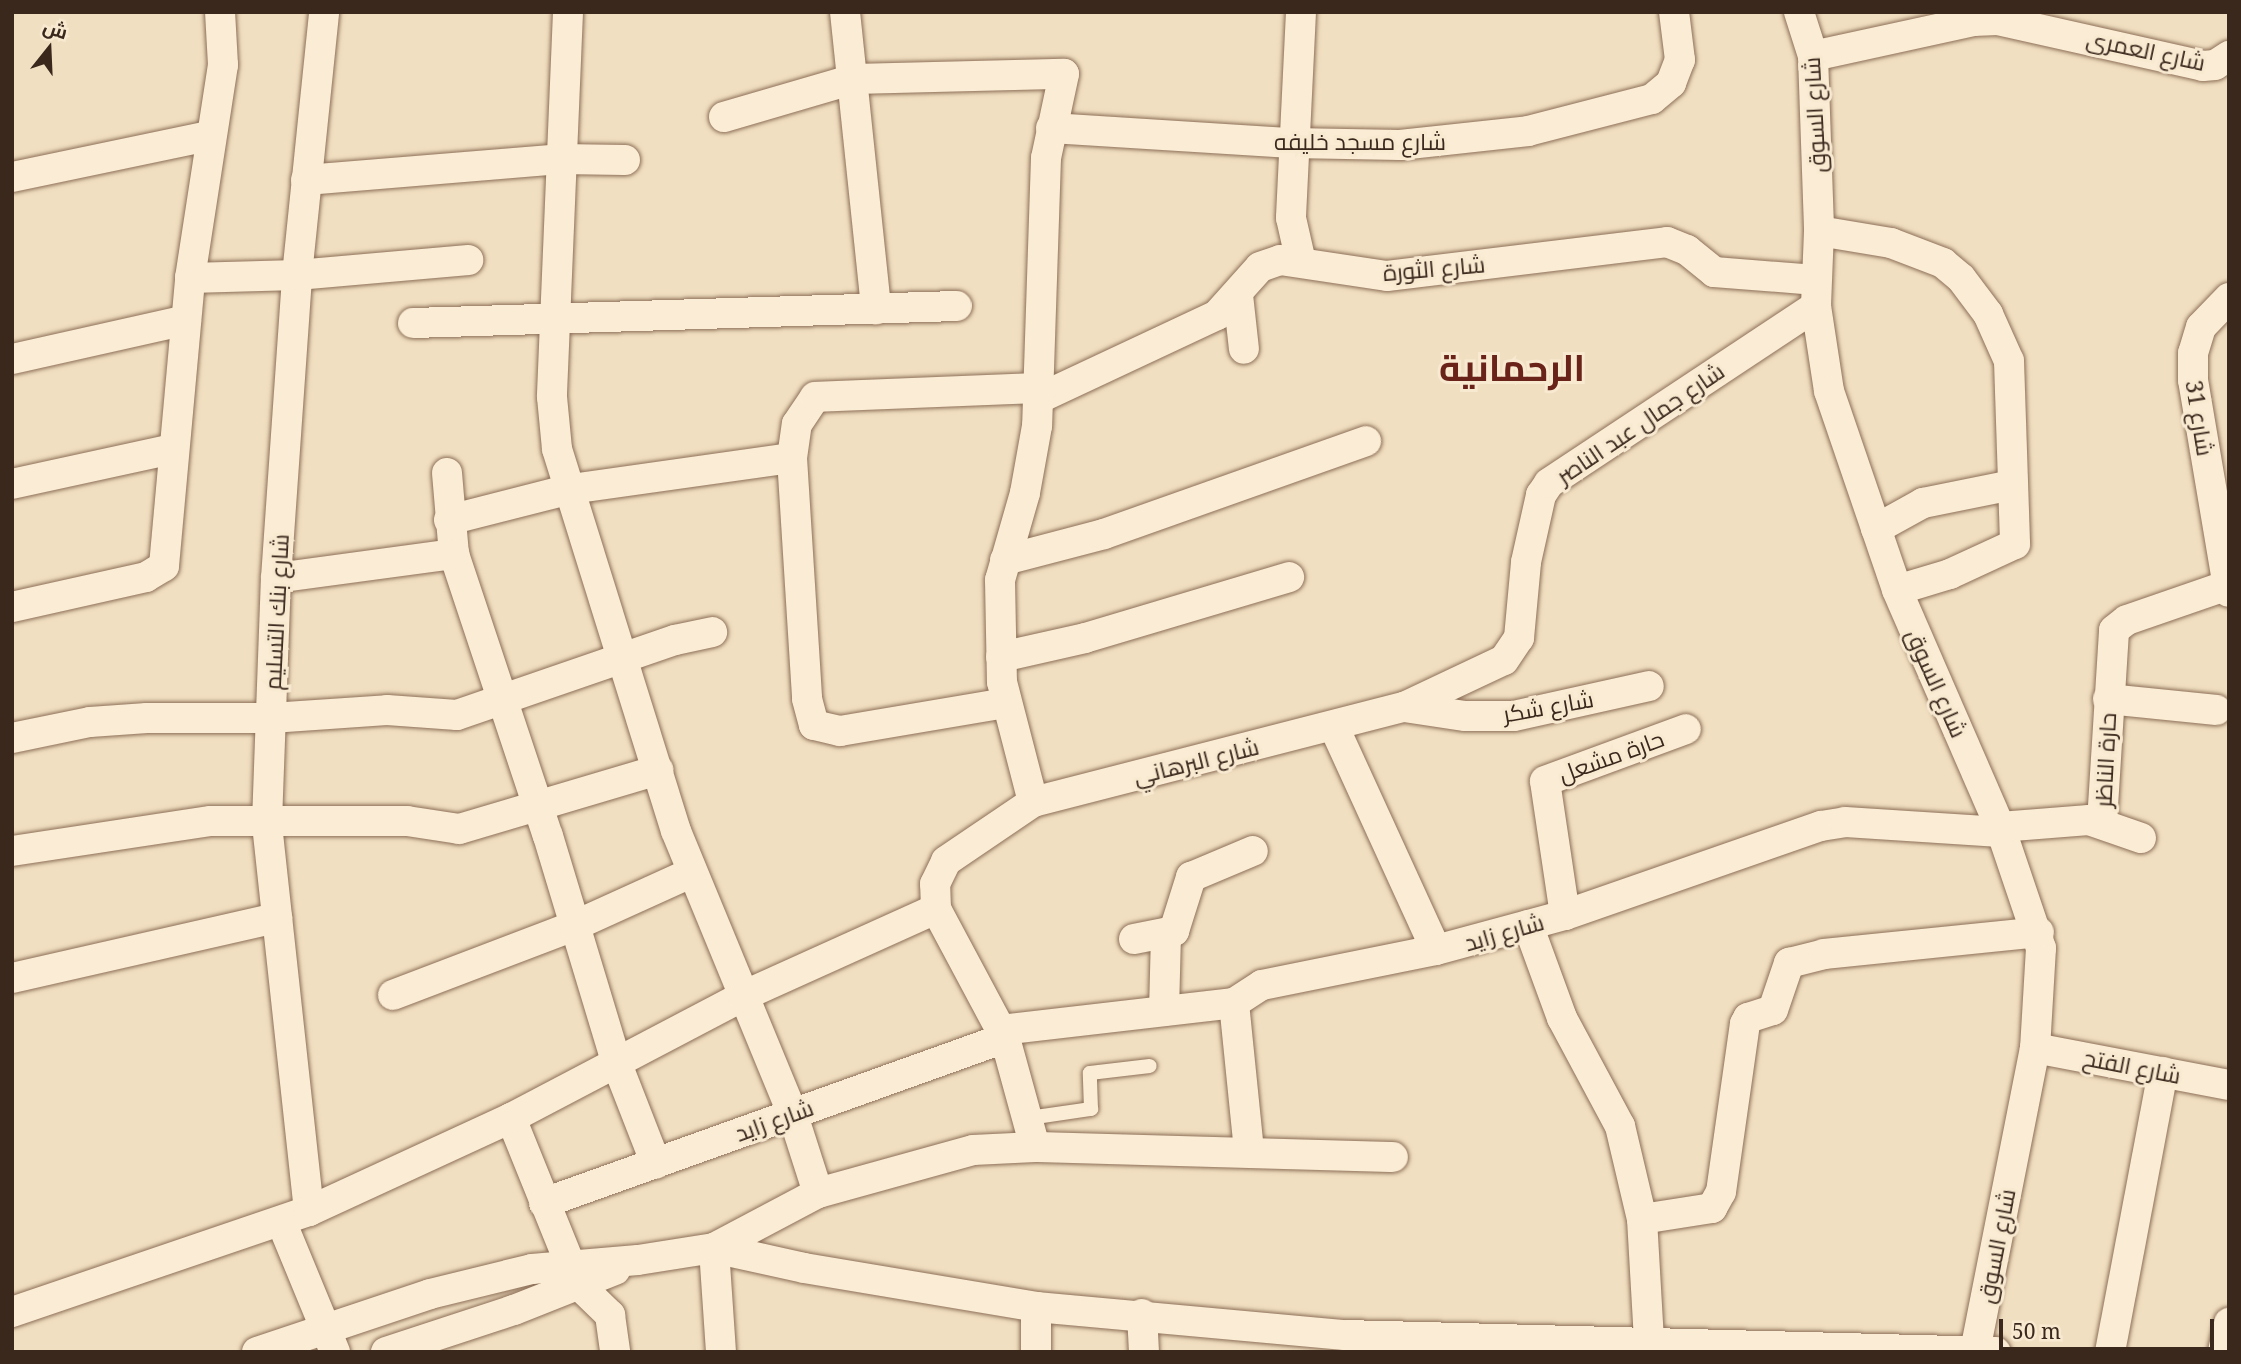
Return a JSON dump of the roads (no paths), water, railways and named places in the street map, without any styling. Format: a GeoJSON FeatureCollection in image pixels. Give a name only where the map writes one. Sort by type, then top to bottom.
{"type":"FeatureCollection","features":[{"type":"Feature","properties":{"kind":"street"},"geometry":{"type":"LineString","coordinates":[[12,607],[161,570],[168,545],[172,449],[190,278],[210,162],[209,136],[223,65],[220,12]]}},
{"type":"Feature","properties":{"kind":"street","name":"شارع بنك التسليم"},"geometry":{"type":"LineString","coordinates":[[324,12],[297,275],[276,578],[267,822],[277,918],[295,1216],[331,1340]]}},
{"type":"Feature","properties":{"kind":"street"},"geometry":{"type":"LineString","coordinates":[[568,12],[560,159],[552,426],[621,660],[691,873],[792,1112],[818,1193]]}},
{"type":"Feature","properties":{"kind":"street"},"geometry":{"type":"LineString","coordinates":[[845,12],[876,309]]}},
{"type":"Feature","properties":{"kind":"street"},"geometry":{"type":"LineString","coordinates":[[1301,12],[1292,144],[1291,218],[1301,262]]}},
{"type":"Feature","properties":{"kind":"street","name":"شارع مسجد خليفه"},"geometry":{"type":"LineString","coordinates":[[1051,128],[1292,144],[1400,145],[1528,131],[1652,99],[1671,83],[1680,60],[1674,12]]}},
{"type":"Feature","properties":{"kind":"street","name":"شارع السوق"},"geometry":{"type":"LineString","coordinates":[[1799,12],[1813,56],[1819,231],[1816,293],[1829,391],[1897,590],[2000,829],[2039,932],[2042,963],[2035,1048],[1982,1351]]}},
{"type":"Feature","properties":{"kind":"street","name":"شارع العمرى"},"geometry":{"type":"LineString","coordinates":[[1813,56],[1973,21],[2021,17],[2203,66],[2215,65],[2229,56]]}},
{"type":"Feature","properties":{"kind":"street"},"geometry":{"type":"LineString","coordinates":[[724,117],[854,79],[1064,74],[1051,128],[1041,270],[1041,393],[1026,493],[1000,580],[1000,657],[1006,703],[1033,802]]}},
{"type":"Feature","properties":{"kind":"street"},"geometry":{"type":"LineString","coordinates":[[12,177],[209,136]]}},
{"type":"Feature","properties":{"kind":"street"},"geometry":{"type":"LineString","coordinates":[[306,180],[560,159],[625,160]]}},
{"type":"Feature","properties":{"kind":"street"},"geometry":{"type":"LineString","coordinates":[[1819,231],[1922,252],[1943,263],[1967,285],[1999,335],[2008,361],[2016,540],[2012,547],[1897,590]]}},
{"type":"Feature","properties":{"kind":"street","name":"شارع الثورة"},"geometry":{"type":"LineString","coordinates":[[1041,393],[1217,315],[1261,267],[1280,260],[1387,275],[1667,242],[1687,250],[1714,272],[1816,293]]}},
{"type":"Feature","properties":{"kind":"street"},"geometry":{"type":"LineString","coordinates":[[190,278],[297,275],[468,260]]}},
{"type":"Feature","properties":{"kind":"street","name":"شارع جمال عبد الناصر"},"geometry":{"type":"LineString","coordinates":[[1504,660],[1519,638],[1526,562],[1541,495],[1549,483],[1816,293]]}},
{"type":"Feature","properties":{"kind":"street"},"geometry":{"type":"LineString","coordinates":[[1238,295],[1244,349]]}},
{"type":"Feature","properties":{"kind":"street","name":"شارع 31"},"geometry":{"type":"LineString","coordinates":[[2228,588],[2193,380],[2193,353],[2201,327],[2229,298]]}},
{"type":"Feature","properties":{"kind":"street"},"geometry":{"type":"LineString","coordinates":[[413,323],[957,306]]}},
{"type":"Feature","properties":{"kind":"street"},"geometry":{"type":"LineString","coordinates":[[12,359],[186,320]]}},
{"type":"Feature","properties":{"kind":"street"},"geometry":{"type":"LineString","coordinates":[[1006,703],[840,731],[814,725],[807,699],[792,458],[797,424],[815,397],[1041,393]]}},
{"type":"Feature","properties":{"kind":"street"},"geometry":{"type":"LineString","coordinates":[[1005,560],[1104,534],[1366,441]]}},
{"type":"Feature","properties":{"kind":"street"},"geometry":{"type":"LineString","coordinates":[[12,484],[172,449]]}},
{"type":"Feature","properties":{"kind":"street"},"geometry":{"type":"LineString","coordinates":[[449,520],[571,489],[792,458]]}},
{"type":"Feature","properties":{"kind":"street"},"geometry":{"type":"LineString","coordinates":[[447,473],[454,554],[538,807],[617,1064],[656,1164]]}},
{"type":"Feature","properties":{"kind":"street"},"geometry":{"type":"LineString","coordinates":[[1876,529],[1923,503],[2012,485]]}},
{"type":"Feature","properties":{"kind":"street"},"geometry":{"type":"LineString","coordinates":[[276,578],[454,554]]}},
{"type":"Feature","properties":{"kind":"street"},"geometry":{"type":"LineString","coordinates":[[1000,657],[1085,638],[1289,577]]}},
{"type":"Feature","properties":{"kind":"street","name":"حارة الناظر"},"geometry":{"type":"LineString","coordinates":[[2102,822],[2110,638],[2120,624],[2228,588]]}},
{"type":"Feature","properties":{"kind":"street"},"geometry":{"type":"LineString","coordinates":[[12,738],[90,722],[271,718],[387,710],[447,716],[712,632]]}},
{"type":"Feature","properties":{"kind":"street","name":"شارع البرهاني"},"geometry":{"type":"LineString","coordinates":[[936,909],[935,884],[946,861],[1033,802],[1404,707],[1504,660]]}},
{"type":"Feature","properties":{"kind":"street","name":"شارع شكر"},"geometry":{"type":"LineString","coordinates":[[1404,707],[1465,716],[1514,716],[1649,686]]}},
{"type":"Feature","properties":{"kind":"street","name":"حارة الناظر"},"geometry":{"type":"LineString","coordinates":[[2108,699],[2216,710]]}},
{"type":"Feature","properties":{"kind":"street"},"geometry":{"type":"LineString","coordinates":[[1334,727],[1436,950]]}},
{"type":"Feature","properties":{"kind":"street","name":"حارة مشعل"},"geometry":{"type":"LineString","coordinates":[[1565,915],[1545,781],[1686,729]]}},
{"type":"Feature","properties":{"kind":"street"},"geometry":{"type":"LineString","coordinates":[[12,851],[211,821],[407,821],[459,829],[658,770]]}},
{"type":"Feature","properties":{"kind":"street","name":"شارع زايد"},"geometry":{"type":"LineString","coordinates":[[544,1203],[1003,1034],[1234,1003],[1262,985],[1436,950],[1565,915],[1821,826],[1845,822],[2000,829],[2102,822]]}},
{"type":"Feature","properties":{"kind":"street"},"geometry":{"type":"LineString","coordinates":[[2102,822],[2141,838]]}},
{"type":"Feature","properties":{"kind":"street"},"geometry":{"type":"LineString","coordinates":[[1134,939],[1176,929],[1191,877],[1253,851]]}},
{"type":"Feature","properties":{"kind":"street"},"geometry":{"type":"LineString","coordinates":[[393,995],[574,926],[691,873]]}},
{"type":"Feature","properties":{"kind":"street"},"geometry":{"type":"LineString","coordinates":[[12,1312],[295,1216],[511,1118],[743,996],[936,909],[1003,1034],[1032,1133]]}},
{"type":"Feature","properties":{"kind":"street"},"geometry":{"type":"LineString","coordinates":[[12,978],[277,918]]}},
{"type":"Feature","properties":{"kind":"street"},"geometry":{"type":"LineString","coordinates":[[1528,925],[1562,1018],[1620,1126],[1642,1219],[1663,1345]]}},
{"type":"Feature","properties":{"kind":"street"},"geometry":{"type":"LineString","coordinates":[[1642,1219],[1712,1208],[1721,1192],[1746,1020],[1772,1012],[1789,963],[1824,954],[2039,932]]}},
{"type":"Feature","properties":{"kind":"street"},"geometry":{"type":"LineString","coordinates":[[1164,1011],[1166,933]]}},
{"type":"Feature","properties":{"kind":"street"},"geometry":{"type":"LineString","coordinates":[[1234,1003],[1249,1150]]}},
{"type":"Feature","properties":{"kind":"street","name":"شارع الفتح"},"geometry":{"type":"LineString","coordinates":[[2035,1048],[2229,1085]]}},
{"type":"Feature","properties":{"kind":"street"},"geometry":{"type":"LineString","coordinates":[[2110,1352],[2162,1072]]}},
{"type":"Feature","properties":{"kind":"street"},"geometry":{"type":"LineString","coordinates":[[511,1118],[574,1274],[610,1315],[615,1352]]}},
{"type":"Feature","properties":{"kind":"street"},"geometry":{"type":"LineString","coordinates":[[386,1352],[422,1346],[574,1274],[713,1248],[818,1193],[1032,1133],[1249,1150],[1393,1157]]}},
{"type":"Feature","properties":{"kind":"street"},"geometry":{"type":"LineString","coordinates":[[713,1248],[804,1268],[1036,1307],[1142,1314],[1345,1343],[1982,1351]]}},
{"type":"Feature","properties":{"kind":"street"},"geometry":{"type":"LineString","coordinates":[[713,1248],[721,1352]]}},
{"type":"Feature","properties":{"kind":"street"},"geometry":{"type":"LineString","coordinates":[[257,1352],[331,1340],[430,1294],[532,1269],[574,1274]]}},
{"type":"Feature","properties":{"kind":"street"},"geometry":{"type":"LineString","coordinates":[[1035,1352],[1036,1307]]}},
{"type":"Feature","properties":{"kind":"street"},"geometry":{"type":"LineString","coordinates":[[1142,1314],[1144,1352]]}},
{"type":"Feature","properties":{"kind":"street"},"geometry":{"type":"LineString","coordinates":[[2222,1352],[2229,1323]]}},
{"type":"Feature","properties":{"kind":"lane"},"geometry":{"type":"LineString","coordinates":[[1032,1133],[1091,1108],[1090,1073],[1150,1066]]}},
{"type":"Feature","properties":{"kind":"district","name":"الرحمانية"},"geometry":{"type":"Point","coordinates":[1512,367]}}]}
